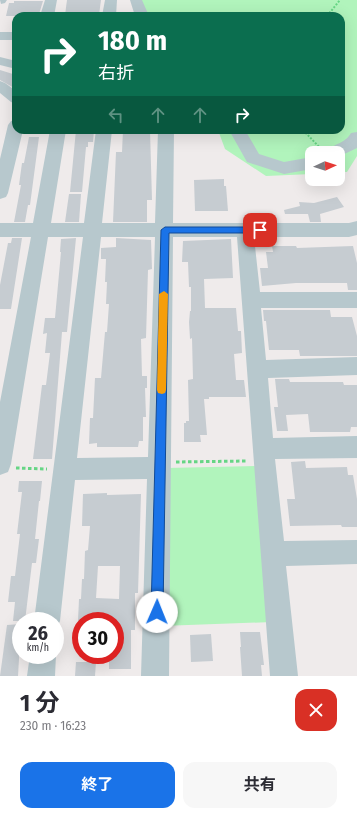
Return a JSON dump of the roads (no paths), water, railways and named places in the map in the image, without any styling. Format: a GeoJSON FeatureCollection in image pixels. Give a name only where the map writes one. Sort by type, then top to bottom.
{"type":"FeatureCollection","features":[{"type":"Feature","properties":{"kind":"street"},"geometry":{"type":"LineString","coordinates":[[48,12],[51,0]]}},
{"type":"Feature","properties":{"kind":"street"},"geometry":{"type":"LineString","coordinates":[[110,12],[111,0]]}},
{"type":"Feature","properties":{"kind":"street"},"geometry":{"type":"LineString","coordinates":[[136,0],[140,12]]}},
{"type":"Feature","properties":{"kind":"street"},"geometry":{"type":"LineString","coordinates":[[0,36],[12,36]]}},
{"type":"Feature","properties":{"kind":"street"},"geometry":{"type":"LineString","coordinates":[[0,61],[12,64]]}},
{"type":"Feature","properties":{"kind":"street"},"geometry":{"type":"LineString","coordinates":[[0,86],[12,96]]}},
{"type":"Feature","properties":{"kind":"street"},"geometry":{"type":"LineString","coordinates":[[0,193],[14,134]]}},
{"type":"Feature","properties":{"kind":"street"},"geometry":{"type":"LineString","coordinates":[[0,464],[57,134]]}},
{"type":"Feature","properties":{"kind":"street"},"geometry":{"type":"LineString","coordinates":[[48,612],[64,469],[94,230],[104,134]]}},
{"type":"Feature","properties":{"kind":"street"},"geometry":{"type":"LineString","coordinates":[[155,676],[166,134]]}},
{"type":"Feature","properties":{"kind":"street"},"geometry":{"type":"LineString","coordinates":[[239,134],[253,158],[284,168],[305,164]]}},
{"type":"Feature","properties":{"kind":"street"},"geometry":{"type":"LineString","coordinates":[[345,147],[354,142],[357,138]]}},
{"type":"Feature","properties":{"kind":"street"},"geometry":{"type":"LineString","coordinates":[[0,230],[349,230],[357,228]]}},
{"type":"Feature","properties":{"kind":"street"},"geometry":{"type":"LineString","coordinates":[[245,230],[263,455],[284,676]]}},
{"type":"Feature","properties":{"kind":"street"},"geometry":{"type":"LineString","coordinates":[[250,300],[357,300]]}},
{"type":"Feature","properties":{"kind":"street"},"geometry":{"type":"LineString","coordinates":[[256,369],[357,366]]}},
{"type":"Feature","properties":{"kind":"street"},"geometry":{"type":"LineString","coordinates":[[263,455],[357,447]]}},
{"type":"Feature","properties":{"kind":"street"},"geometry":{"type":"LineString","coordinates":[[64,469],[160,465]]}},
{"type":"Feature","properties":{"kind":"street"},"geometry":{"type":"LineString","coordinates":[[273,554],[357,552]]}},
{"type":"Feature","properties":{"kind":"street"},"geometry":{"type":"LineString","coordinates":[[41,676],[43,664]]}}]}
